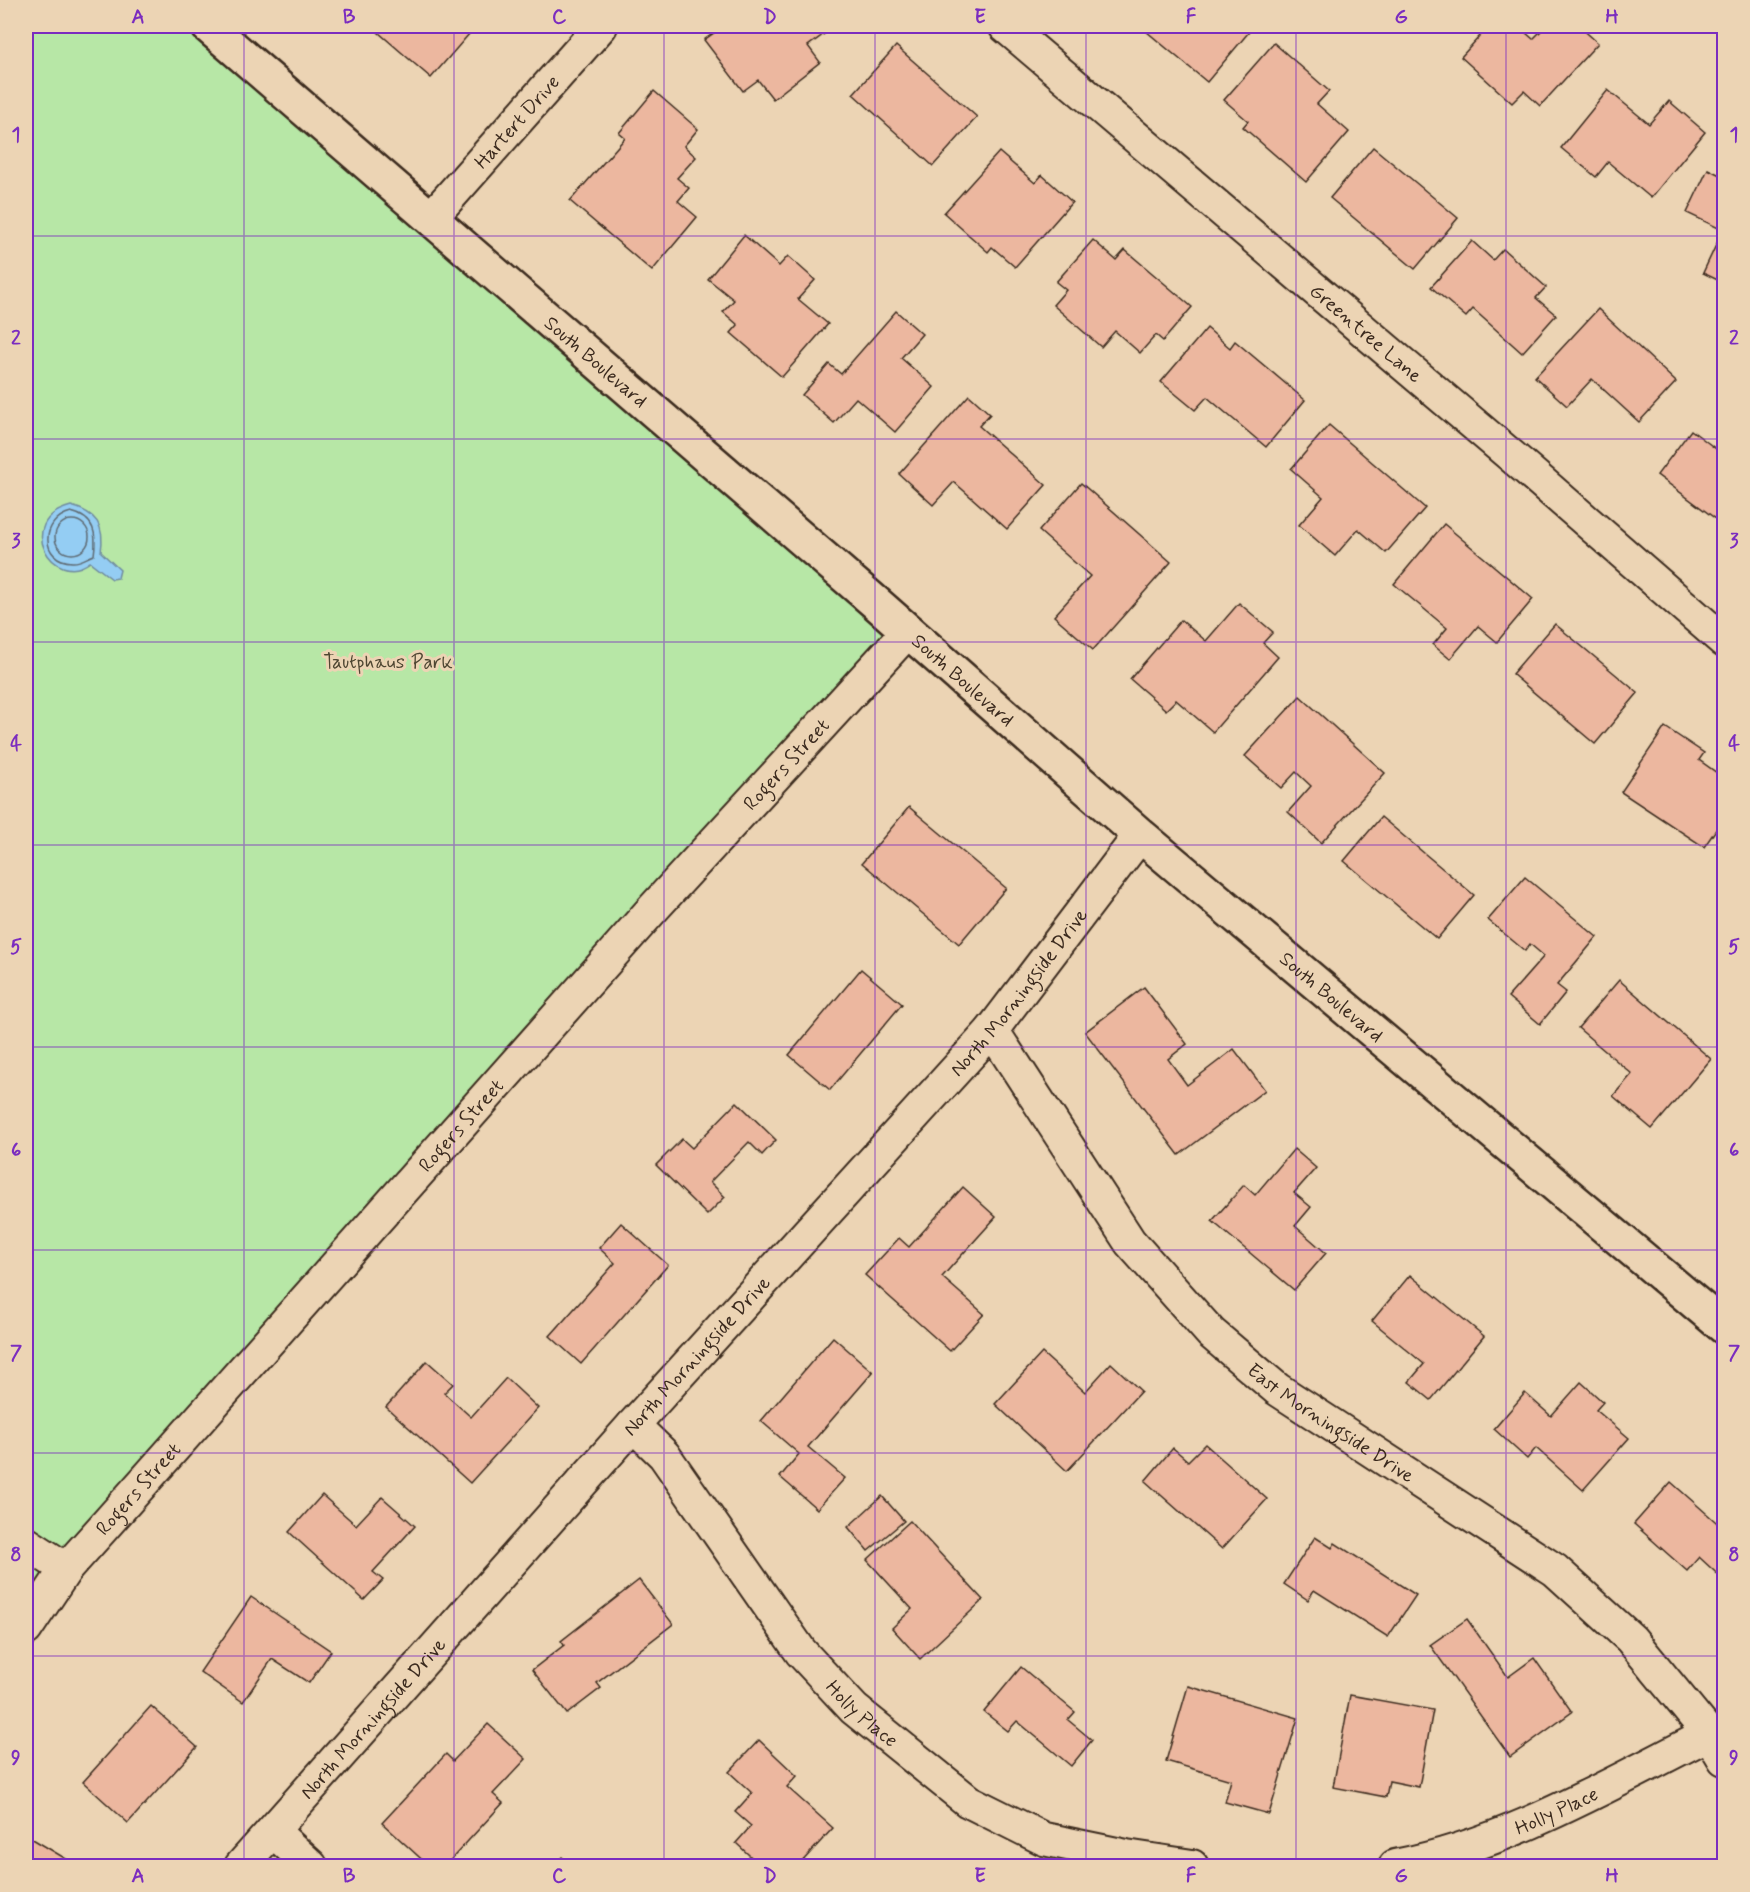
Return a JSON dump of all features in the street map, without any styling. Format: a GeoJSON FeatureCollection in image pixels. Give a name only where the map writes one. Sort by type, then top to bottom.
{"type":"FeatureCollection","features":[{"type":"Feature","properties":{"kind":"street","name":"South Boulevard"},"geometry":{"type":"LineString","coordinates":[[208,26],[908,631],[1140,836],[1725,1328]]}},
{"type":"Feature","properties":{"kind":"street","name":"Hartert Drive"},"geometry":{"type":"LineString","coordinates":[[431,218],[601,26]]}},
{"type":"Feature","properties":{"kind":"street","name":"Greentree Lane"},"geometry":{"type":"LineString","coordinates":[[1005,26],[1522,465],[1725,641]]}},
{"type":"Feature","properties":{"kind":"street","name":"Rogers Street"},"geometry":{"type":"LineString","coordinates":[[26,1629],[66,1569],[650,912],[908,631]]}},
{"type":"Feature","properties":{"kind":"street","name":"North Morningside Drive"},"geometry":{"type":"LineString","coordinates":[[241,1866],[274,1832],[633,1425],[992,1030],[1140,836]]}},
{"type":"Feature","properties":{"kind":"street","name":"East Morningside Drive"},"geometry":{"type":"LineString","coordinates":[[992,1030],[1130,1242],[1211,1334],[1277,1389],[1556,1570],[1631,1639],[1717,1746]]}},
{"type":"Feature","properties":{"kind":"street","name":"Holly Place"},"geometry":{"type":"LineString","coordinates":[[633,1425],[664,1455],[801,1652],[854,1709],[968,1801],[1044,1839],[1126,1856],[1191,1866]]}},
{"type":"Feature","properties":{"kind":"street"},"geometry":{"type":"LineString","coordinates":[[26,1543],[66,1569]]}},
{"type":"Feature","properties":{"kind":"street","name":"Holly Place"},"geometry":{"type":"LineString","coordinates":[[1395,1866],[1433,1859],[1515,1831],[1717,1746]]}},
{"type":"Feature","properties":{"kind":"street"},"geometry":{"type":"LineString","coordinates":[[274,1832],[311,1866]]}},
{"type":"Feature","properties":{"kind":"green space","name":"Tautphaus Park"},"geometry":{"type":"Polygon","coordinates":[[[26,26],[208,26],[908,631],[26,1629],[26,26]]]}},
{"type":"Feature","properties":{"kind":"water"},"geometry":{"type":"Polygon","coordinates":[[[71,506],[87,512],[97,522],[102,535],[101,552],[120,570],[118,578],[112,579],[90,562],[76,568],[64,567],[53,561],[45,550],[42,538],[44,525],[53,514],[71,506]]]}},
{"type":"Feature","properties":{"kind":"building"},"geometry":{"type":"Polygon","coordinates":[[[371,26],[476,26],[431,78],[371,26]]]}},
{"type":"Feature","properties":{"kind":"building"},"geometry":{"type":"Polygon","coordinates":[[[724,26],[835,26],[808,46],[820,62],[773,99],[758,80],[743,91],[704,40],[724,26]]]}},
{"type":"Feature","properties":{"kind":"building"},"geometry":{"type":"Polygon","coordinates":[[[1140,26],[1254,26],[1207,82],[1140,26]]]}},
{"type":"Feature","properties":{"kind":"building"},"geometry":{"type":"Polygon","coordinates":[[[1489,26],[1518,26],[1533,39],[1546,26],[1579,26],[1598,43],[1540,106],[1524,91],[1512,103],[1461,57],[1489,26]]]}},
{"type":"Feature","properties":{"kind":"building"},"geometry":{"type":"Polygon","coordinates":[[[1274,43],[1329,91],[1317,104],[1349,132],[1306,182],[1243,127],[1248,121],[1224,100],[1274,43]]]}},
{"type":"Feature","properties":{"kind":"building"},"geometry":{"type":"Polygon","coordinates":[[[896,46],[977,117],[933,166],[853,94],[896,46]]]}},
{"type":"Feature","properties":{"kind":"building"},"geometry":{"type":"Polygon","coordinates":[[[1608,90],[1649,124],[1669,101],[1705,132],[1651,198],[1608,162],[1596,177],[1561,148],[1608,90]]]}},
{"type":"Feature","properties":{"kind":"building"},"geometry":{"type":"Polygon","coordinates":[[[654,91],[698,129],[684,146],[696,157],[677,178],[689,188],[678,201],[697,217],[652,271],[570,201],[625,138],[619,133],[654,91]]]}},
{"type":"Feature","properties":{"kind":"building"},"geometry":{"type":"Polygon","coordinates":[[[1373,147],[1458,218],[1415,269],[1330,198],[1373,147]]]}},
{"type":"Feature","properties":{"kind":"building"},"geometry":{"type":"Polygon","coordinates":[[[999,152],[1035,183],[1042,175],[1072,202],[1015,267],[992,247],[988,252],[944,213],[999,152]]]}},
{"type":"Feature","properties":{"kind":"building"},"geometry":{"type":"Polygon","coordinates":[[[1708,169],[1724,177],[1724,283],[1703,273],[1723,230],[1687,213],[1708,169]]]}},
{"type":"Feature","properties":{"kind":"building"},"geometry":{"type":"Polygon","coordinates":[[[744,235],[779,266],[788,256],[815,280],[798,299],[828,324],[782,377],[731,333],[738,325],[723,312],[734,300],[708,279],[744,235]]]}},
{"type":"Feature","properties":{"kind":"building"},"geometry":{"type":"Polygon","coordinates":[[[1093,240],[1116,260],[1125,250],[1192,307],[1163,341],[1156,335],[1140,353],[1115,331],[1101,347],[1053,305],[1066,290],[1056,282],[1093,240]]]}},
{"type":"Feature","properties":{"kind":"building"},"geometry":{"type":"Polygon","coordinates":[[[1472,241],[1493,260],[1503,249],[1546,287],[1536,298],[1556,315],[1522,353],[1473,309],[1466,317],[1431,287],[1472,241]]]}},
{"type":"Feature","properties":{"kind":"building"},"geometry":{"type":"Polygon","coordinates":[[[1598,309],[1676,382],[1639,422],[1592,379],[1567,406],[1535,377],[1598,309]]]}},
{"type":"Feature","properties":{"kind":"building"},"geometry":{"type":"Polygon","coordinates":[[[896,311],[922,334],[901,358],[934,387],[895,432],[856,398],[834,423],[802,395],[829,364],[841,374],[896,311]]]}},
{"type":"Feature","properties":{"kind":"building"},"geometry":{"type":"Polygon","coordinates":[[[1207,328],[1230,348],[1235,341],[1305,400],[1266,447],[1207,397],[1195,410],[1161,382],[1207,328]]]}},
{"type":"Feature","properties":{"kind":"building"},"geometry":{"type":"Polygon","coordinates":[[[969,395],[990,414],[979,426],[1046,485],[1007,529],[954,482],[933,505],[899,474],[969,395]]]}},
{"type":"Feature","properties":{"kind":"building"},"geometry":{"type":"Polygon","coordinates":[[[1329,425],[1425,508],[1386,553],[1358,529],[1335,556],[1299,525],[1323,497],[1291,469],[1329,425]]]}},
{"type":"Feature","properties":{"kind":"building"},"geometry":{"type":"Polygon","coordinates":[[[1691,430],[1724,455],[1724,525],[1657,475],[1691,430]]]}},
{"type":"Feature","properties":{"kind":"building"},"geometry":{"type":"Polygon","coordinates":[[[1081,483],[1171,562],[1093,650],[1054,616],[1090,576],[1039,531],[1081,483]]]}},
{"type":"Feature","properties":{"kind":"building"},"geometry":{"type":"Polygon","coordinates":[[[1444,524],[1533,599],[1497,642],[1478,626],[1450,659],[1433,645],[1447,628],[1394,584],[1444,524]]]}},
{"type":"Feature","properties":{"kind":"building"},"geometry":{"type":"Polygon","coordinates":[[[1239,603],[1273,632],[1263,643],[1278,657],[1213,732],[1176,700],[1166,710],[1130,679],[1181,620],[1206,641],[1239,603]]]}},
{"type":"Feature","properties":{"kind":"building"},"geometry":{"type":"Polygon","coordinates":[[[1555,624],[1638,693],[1595,744],[1512,674],[1555,624]]]}},
{"type":"Feature","properties":{"kind":"building"},"geometry":{"type":"Polygon","coordinates":[[[1300,696],[1385,773],[1321,843],[1288,812],[1311,786],[1296,772],[1281,788],[1245,756],[1300,696]]]}},
{"type":"Feature","properties":{"kind":"building"},"geometry":{"type":"Polygon","coordinates":[[[1665,727],[1704,753],[1699,760],[1724,778],[1724,818],[1704,847],[1621,792],[1665,727]]]}},
{"type":"Feature","properties":{"kind":"building"},"geometry":{"type":"Polygon","coordinates":[[[909,807],[1006,888],[959,944],[862,863],[909,807]]]}},
{"type":"Feature","properties":{"kind":"building"},"geometry":{"type":"Polygon","coordinates":[[[1381,817],[1474,895],[1437,939],[1344,861],[1381,817]]]}},
{"type":"Feature","properties":{"kind":"building"},"geometry":{"type":"Polygon","coordinates":[[[1525,877],[1597,937],[1557,985],[1566,992],[1540,1024],[1508,997],[1544,956],[1530,944],[1525,951],[1488,920],[1525,877]]]}},
{"type":"Feature","properties":{"kind":"building"},"geometry":{"type":"Polygon","coordinates":[[[861,969],[902,1004],[830,1090],[789,1055],[861,969]]]}},
{"type":"Feature","properties":{"kind":"building"},"geometry":{"type":"Polygon","coordinates":[[[1619,980],[1711,1059],[1652,1129],[1613,1096],[1632,1074],[1578,1028],[1619,980]]]}},
{"type":"Feature","properties":{"kind":"building"},"geometry":{"type":"Polygon","coordinates":[[[1144,987],[1187,1044],[1168,1059],[1187,1085],[1234,1049],[1265,1090],[1179,1155],[1085,1032],[1144,987]]]}},
{"type":"Feature","properties":{"kind":"building"},"geometry":{"type":"Polygon","coordinates":[[[737,1102],[776,1140],[762,1155],[749,1142],[710,1182],[725,1197],[707,1215],[656,1165],[682,1139],[692,1148],[737,1102]]]}},
{"type":"Feature","properties":{"kind":"building"},"geometry":{"type":"Polygon","coordinates":[[[1294,1149],[1316,1168],[1294,1193],[1311,1207],[1295,1226],[1326,1253],[1294,1290],[1212,1221],[1244,1185],[1255,1195],[1294,1149]]]}},
{"type":"Feature","properties":{"kind":"building"},"geometry":{"type":"Polygon","coordinates":[[[963,1187],[996,1217],[942,1277],[984,1314],[950,1351],[865,1275],[899,1238],[909,1247],[963,1187]]]}},
{"type":"Feature","properties":{"kind":"building"},"geometry":{"type":"Polygon","coordinates":[[[621,1223],[668,1265],[581,1364],[550,1336],[615,1263],[599,1248],[621,1223]]]}},
{"type":"Feature","properties":{"kind":"building"},"geometry":{"type":"Polygon","coordinates":[[[1410,1275],[1484,1336],[1431,1400],[1409,1382],[1424,1364],[1372,1321],[1410,1275]]]}},
{"type":"Feature","properties":{"kind":"building"},"geometry":{"type":"Polygon","coordinates":[[[833,1337],[873,1372],[808,1447],[845,1478],[817,1509],[780,1477],[799,1454],[761,1421],[833,1337]]]}},
{"type":"Feature","properties":{"kind":"building"},"geometry":{"type":"Polygon","coordinates":[[[1042,1353],[1085,1392],[1111,1363],[1141,1391],[1067,1471],[995,1404],[1042,1353]]]}},
{"type":"Feature","properties":{"kind":"building"},"geometry":{"type":"Polygon","coordinates":[[[427,1361],[453,1384],[444,1393],[471,1417],[506,1378],[538,1408],[470,1483],[386,1407],[427,1361]]]}},
{"type":"Feature","properties":{"kind":"building"},"geometry":{"type":"Polygon","coordinates":[[[1581,1382],[1603,1402],[1596,1410],[1629,1438],[1583,1490],[1536,1448],[1527,1459],[1494,1429],[1525,1393],[1551,1416],[1581,1382]]]}},
{"type":"Feature","properties":{"kind":"building"},"geometry":{"type":"Polygon","coordinates":[[[1205,1444],[1267,1499],[1222,1549],[1145,1481],[1173,1448],[1188,1461],[1205,1444]]]}},
{"type":"Feature","properties":{"kind":"building"},"geometry":{"type":"Polygon","coordinates":[[[1671,1482],[1724,1529],[1724,1580],[1699,1557],[1687,1571],[1634,1524],[1671,1482]]]}},
{"type":"Feature","properties":{"kind":"building"},"geometry":{"type":"Polygon","coordinates":[[[322,1495],[356,1525],[382,1497],[415,1526],[373,1572],[383,1580],[364,1600],[289,1532],[322,1495]]]}},
{"type":"Feature","properties":{"kind":"building"},"geometry":{"type":"Polygon","coordinates":[[[882,1496],[904,1521],[868,1551],[848,1527],[882,1496]]]}},
{"type":"Feature","properties":{"kind":"building"},"geometry":{"type":"Polygon","coordinates":[[[910,1521],[983,1600],[920,1659],[892,1628],[912,1609],[867,1560],[910,1521]]]}},
{"type":"Feature","properties":{"kind":"building"},"geometry":{"type":"Polygon","coordinates":[[[1315,1537],[1332,1548],[1335,1543],[1416,1595],[1388,1637],[1314,1590],[1308,1600],[1284,1584],[1315,1537]]]}},
{"type":"Feature","properties":{"kind":"building"},"geometry":{"type":"Polygon","coordinates":[[[639,1580],[673,1624],[597,1683],[601,1688],[567,1714],[532,1670],[564,1645],[561,1641],[639,1580]]]}},
{"type":"Feature","properties":{"kind":"building"},"geometry":{"type":"Polygon","coordinates":[[[251,1597],[331,1651],[309,1683],[272,1659],[243,1702],[200,1672],[251,1597]]]}},
{"type":"Feature","properties":{"kind":"building"},"geometry":{"type":"Polygon","coordinates":[[[1467,1619],[1508,1677],[1534,1658],[1572,1712],[1510,1757],[1430,1645],[1467,1619]]]}},
{"type":"Feature","properties":{"kind":"building"},"geometry":{"type":"Polygon","coordinates":[[[1021,1667],[1075,1712],[1068,1720],[1092,1740],[1071,1766],[1017,1721],[1008,1731],[984,1712],[1021,1667]]]}},
{"type":"Feature","properties":{"kind":"building"},"geometry":{"type":"Polygon","coordinates":[[[1188,1686],[1298,1718],[1269,1814],[1225,1802],[1231,1780],[1166,1761],[1188,1686]]]}},
{"type":"Feature","properties":{"kind":"building"},"geometry":{"type":"Polygon","coordinates":[[[1350,1695],[1433,1710],[1419,1787],[1389,1781],[1386,1797],[1333,1787],[1350,1695]]]}},
{"type":"Feature","properties":{"kind":"building"},"geometry":{"type":"Polygon","coordinates":[[[151,1706],[197,1747],[128,1823],[83,1782],[151,1706]]]}},
{"type":"Feature","properties":{"kind":"building"},"geometry":{"type":"Polygon","coordinates":[[[488,1724],[526,1759],[493,1794],[503,1803],[445,1866],[429,1866],[382,1823],[446,1754],[453,1761],[488,1724]]]}},
{"type":"Feature","properties":{"kind":"building"},"geometry":{"type":"Polygon","coordinates":[[[759,1740],[797,1776],[787,1787],[833,1828],[798,1866],[761,1866],[736,1843],[751,1826],[735,1812],[752,1793],[729,1772],[759,1740]]]}},
{"type":"Feature","properties":{"kind":"building"},"geometry":{"type":"Polygon","coordinates":[[[26,1835],[78,1866],[26,1866],[26,1835]]]}},
{"type":"Feature","properties":{"kind":"building"},"geometry":{"type":"Polygon","coordinates":[[[562,1857],[572,1866],[553,1866],[562,1857]]]}}]}
